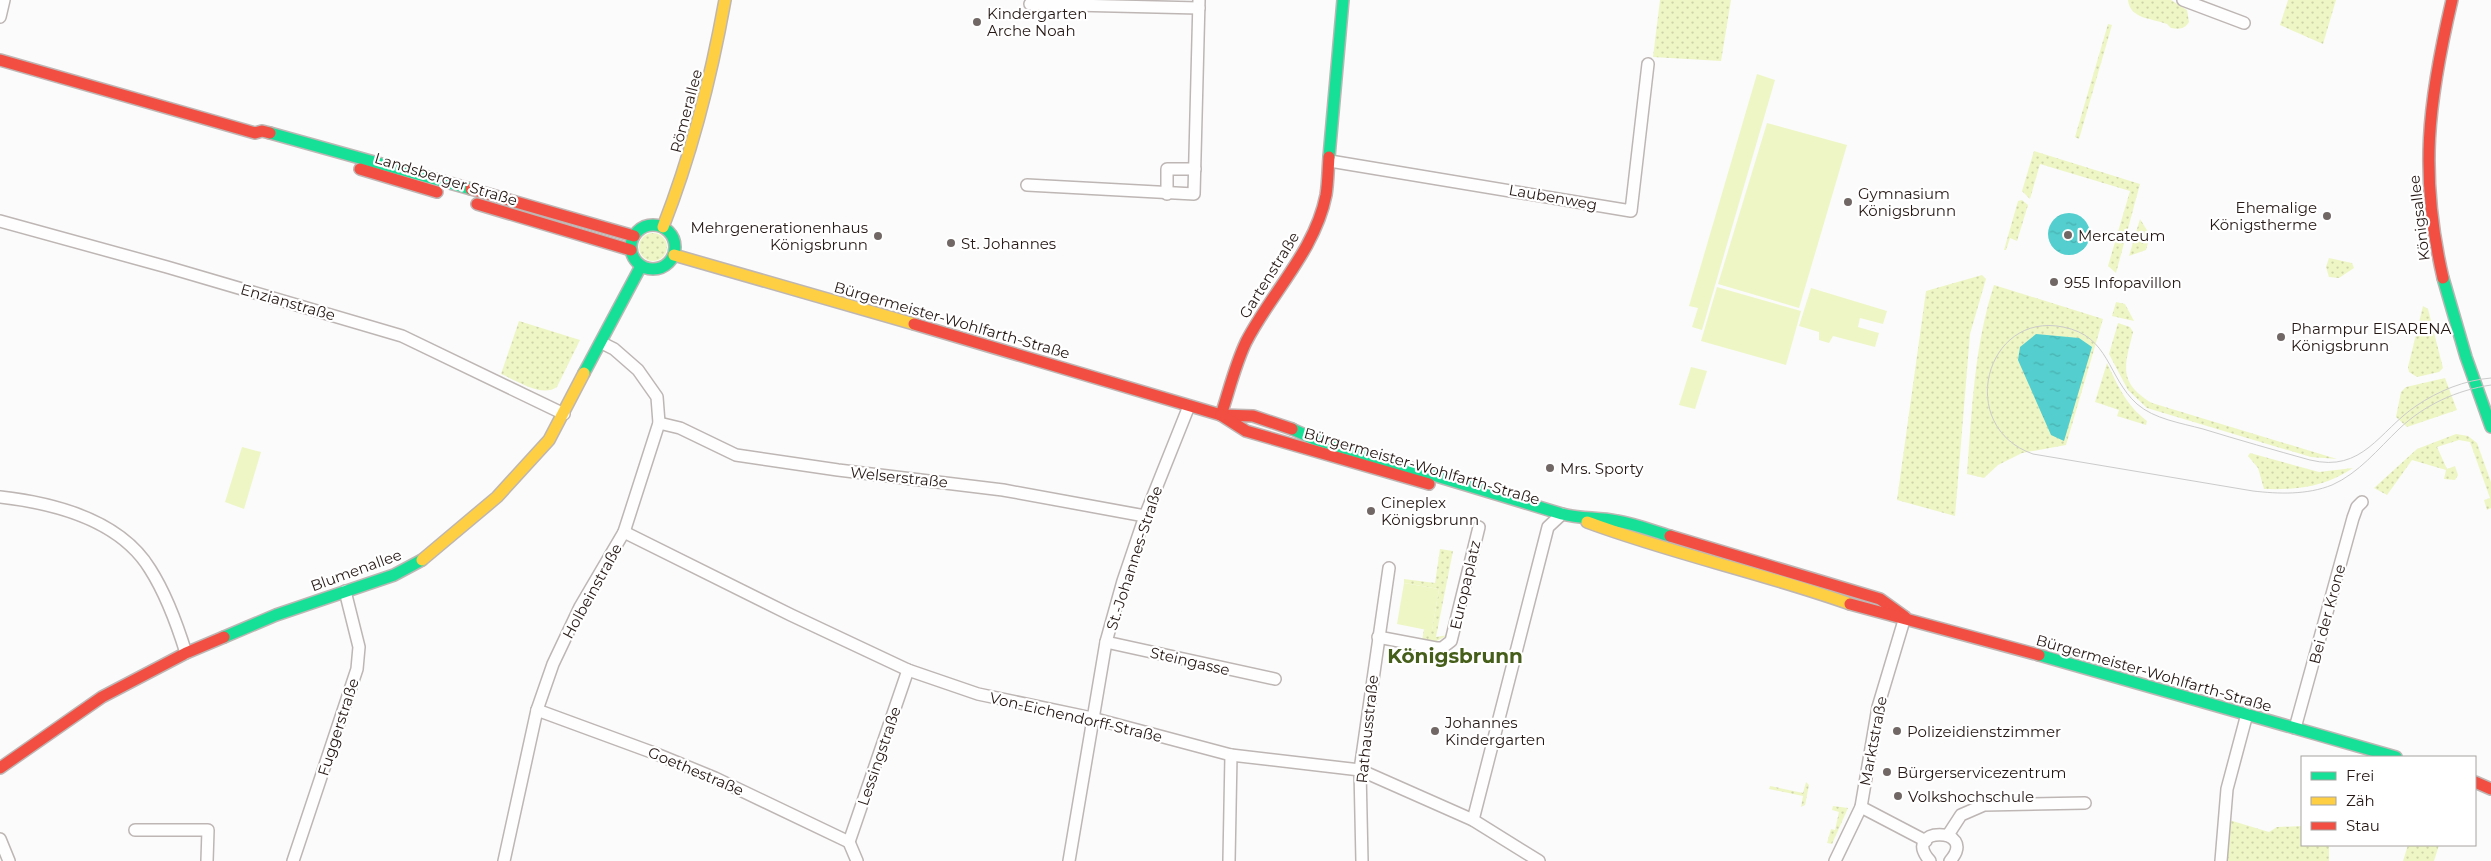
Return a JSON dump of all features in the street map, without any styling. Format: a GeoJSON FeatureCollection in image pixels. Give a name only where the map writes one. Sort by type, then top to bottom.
{"type":"FeatureCollection","features":[{"type":"Feature","properties":{"kind":"street"},"geometry":{"type":"LineString","coordinates":[[0,17],[4,0]]}},
{"type":"Feature","properties":{"kind":"street","name":"Römerallee"},"geometry":{"type":"LineString","coordinates":[[663,227],[688,162],[702,114],[715,61],[725,0]]}},
{"type":"Feature","properties":{"kind":"street","name":"Gartenstraße"},"geometry":{"type":"LineString","coordinates":[[1221,414],[1245,344],[1267,305],[1287,279],[1317,222],[1326,195],[1330,160],[1333,90],[1343,0]]}},
{"type":"Feature","properties":{"kind":"street"},"geometry":{"type":"LineString","coordinates":[[2183,0],[2244,23]]}},
{"type":"Feature","properties":{"kind":"street","name":"Königsallee"},"geometry":{"type":"LineString","coordinates":[[2452,0],[2436,64],[2428,140],[2429,198],[2434,237],[2444,282],[2460,341],[2488,407],[2491,427]]}},
{"type":"Feature","properties":{"kind":"street"},"geometry":{"type":"LineString","coordinates":[[1027,185],[1194,194],[1199,4],[1030,4]]}},
{"type":"Feature","properties":{"kind":"street","name":"Landsberger Straße"},"geometry":{"type":"LineString","coordinates":[[0,60],[255,134],[260,140],[448,195]]}},
{"type":"Feature","properties":{"kind":"street","name":"Laubenweg"},"geometry":{"type":"LineString","coordinates":[[1330,160],[1631,211],[1648,64]]}},
{"type":"Feature","properties":{"kind":"street","name":"Landsberger Straße"},"geometry":{"type":"LineString","coordinates":[[255,134],[262,131],[305,142],[634,236]]}},
{"type":"Feature","properties":{"kind":"street"},"geometry":{"type":"LineString","coordinates":[[1167,194],[1167,169],[1195,169]]}},
{"type":"Feature","properties":{"kind":"street","name":"Landsberger Straße"},"geometry":{"type":"LineString","coordinates":[[464,200],[631,250]]}},
{"type":"Feature","properties":{"kind":"street","name":"Enzianstraße"},"geometry":{"type":"LineString","coordinates":[[0,221],[402,336],[564,414]]}},
{"type":"Feature","properties":{"kind":"street"},"geometry":{"type":"LineString","coordinates":[[650,225],[663,227],[668,230],[675,242],[674,255],[671,261],[654,270],[641,266],[631,250],[634,236],[643,227],[650,225]]}},
{"type":"Feature","properties":{"kind":"street","name":"Bürgermeister-Wohlfarth-Straße"},"geometry":{"type":"LineString","coordinates":[[674,255],[961,336],[1189,406],[1221,414],[1250,415],[1314,439],[1582,519],[1601,529],[1713,560],[1853,605],[2393,756]]}},
{"type":"Feature","properties":{"kind":"street","name":"Blumenallee"},"geometry":{"type":"LineString","coordinates":[[0,768],[102,697],[186,653],[276,615],[394,575],[414,566],[435,551],[477,516],[517,476],[549,440],[602,343],[641,266]]}},
{"type":"Feature","properties":{"kind":"street","name":"Holbeinstraße"},"geometry":{"type":"LineString","coordinates":[[504,861],[537,710],[553,664],[575,618],[624,532],[659,423],[657,397],[638,370],[614,349],[602,343]]}},
{"type":"Feature","properties":{"kind":"street","name":"St.-Johannes-Straße"},"geometry":{"type":"LineString","coordinates":[[1069,861],[1106,642],[1123,581],[1145,516],[1189,406]]}},
{"type":"Feature","properties":{"kind":"street","name":"Bürgermeister-Wohlfarth-Straße"},"geometry":{"type":"LineString","coordinates":[[1221,414],[1246,431],[1536,515],[1562,514]]}},
{"type":"Feature","properties":{"kind":"street"},"geometry":{"type":"LineString","coordinates":[[1265,436],[1262,427],[1269,421]]}},
{"type":"Feature","properties":{"kind":"street","name":"Welserstraße"},"geometry":{"type":"LineString","coordinates":[[659,423],[680,428],[726,452],[750,458],[1004,490],[1145,516]]}},
{"type":"Feature","properties":{"kind":"street"},"geometry":{"type":"LineString","coordinates":[[0,497],[43,505],[76,514],[111,530],[133,547],[150,567],[164,594],[186,653]]}},
{"type":"Feature","properties":{"kind":"street","name":"Bei der Krone"},"geometry":{"type":"LineString","coordinates":[[2295,728],[2353,518],[2362,502]]}},
{"type":"Feature","properties":{"kind":"street"},"geometry":{"type":"LineString","coordinates":[[1473,820],[1548,527],[1562,514]]}},
{"type":"Feature","properties":{"kind":"street","name":"Bürgermeister-Wohlfarth-Straße"},"geometry":{"type":"LineString","coordinates":[[1582,519],[1600,518],[1619,521],[1856,591],[1880,599],[1905,618]]}},
{"type":"Feature","properties":{"kind":"street","name":"Europaplatz"},"geometry":{"type":"LineString","coordinates":[[1378,637],[1442,648],[1451,641],[1479,527]]}},
{"type":"Feature","properties":{"kind":"street","name":"Von-Eichendorff-Straße"},"geometry":{"type":"LineString","coordinates":[[624,532],[791,615],[908,670],[978,694],[1092,718],[1231,755],[1360,770],[1473,820],[1535,860]]}},
{"type":"Feature","properties":{"kind":"street","name":"Rathausstraße"},"geometry":{"type":"LineString","coordinates":[[1362,861],[1360,770],[1389,568]]}},
{"type":"Feature","properties":{"kind":"street","name":"Fuggerstraße"},"geometry":{"type":"LineString","coordinates":[[293,861],[357,669],[359,647],[345,591]]}},
{"type":"Feature","properties":{"kind":"street"},"geometry":{"type":"LineString","coordinates":[[1853,605],[1857,600],[1856,591]]}},
{"type":"Feature","properties":{"kind":"street","name":"Marktstraße"},"geometry":{"type":"LineString","coordinates":[[1835,861],[1861,807],[1878,707],[1905,618]]}},
{"type":"Feature","properties":{"kind":"street","name":"Steingasse"},"geometry":{"type":"LineString","coordinates":[[1106,642],[1275,679]]}},
{"type":"Feature","properties":{"kind":"street","name":"Lessingstraße"},"geometry":{"type":"LineString","coordinates":[[849,842],[908,670]]}},
{"type":"Feature","properties":{"kind":"street","name":"Goethestraße"},"geometry":{"type":"LineString","coordinates":[[537,710],[646,750],[715,778],[849,842]]}},
{"type":"Feature","properties":{"kind":"street"},"geometry":{"type":"LineString","coordinates":[[2221,861],[2227,789],[2247,714]]}},
{"type":"Feature","properties":{"kind":"street"},"geometry":{"type":"LineString","coordinates":[[1230,861],[1231,755]]}},
{"type":"Feature","properties":{"kind":"street"},"geometry":{"type":"LineString","coordinates":[[1948,835],[1961,815],[1984,806],[2085,803]]}},
{"type":"Feature","properties":{"kind":"street"},"geometry":{"type":"LineString","coordinates":[[1861,807],[1926,841]]}},
{"type":"Feature","properties":{"kind":"street"},"geometry":{"type":"LineString","coordinates":[[134,830],[208,830],[207,861]]}},
{"type":"Feature","properties":{"kind":"street"},"geometry":{"type":"LineString","coordinates":[[1930,861],[1924,851],[1926,841],[1933,834],[1948,835]]}},
{"type":"Feature","properties":{"kind":"street"},"geometry":{"type":"LineString","coordinates":[[1948,835],[1956,847],[1954,860]]}},
{"type":"Feature","properties":{"kind":"street"},"geometry":{"type":"LineString","coordinates":[[0,839],[9,861]]}},
{"type":"Feature","properties":{"kind":"street"},"geometry":{"type":"LineString","coordinates":[[849,842],[858,861]]}},
{"type":"Feature","properties":{"kind":"green space"},"geometry":{"type":"Polygon","coordinates":[[[1660,0],[1731,0],[1721,61],[1653,57],[1660,0]]]}},
{"type":"Feature","properties":{"kind":"green space"},"geometry":{"type":"Polygon","coordinates":[[[2128,0],[2171,0],[2187,10],[2189,22],[2181,28],[2171,28],[2167,24],[2137,14],[2133,11],[2128,0]]]}},
{"type":"Feature","properties":{"kind":"green space"},"geometry":{"type":"Polygon","coordinates":[[[2288,0],[2336,0],[2323,44],[2280,25],[2288,0]]]}},
{"type":"Feature","properties":{"kind":"green space"},"geometry":{"type":"Polygon","coordinates":[[[2108,24],[2112,25],[2079,139],[2075,137],[2108,24]]]}},
{"type":"Feature","properties":{"kind":"green space"},"geometry":{"type":"Polygon","coordinates":[[[1757,74],[1775,80],[1702,330],[1692,327],[1698,308],[1689,306],[1757,74]]]}},
{"type":"Feature","properties":{"kind":"green space"},"geometry":{"type":"Polygon","coordinates":[[[1767,123],[1847,145],[1799,308],[1718,284],[1767,123]]]}},
{"type":"Feature","properties":{"kind":"green space"},"geometry":{"type":"Polygon","coordinates":[[[2034,151],[2140,184],[2116,273],[2108,266],[2130,191],[2040,164],[2030,199],[2022,191],[2034,151]]]}},
{"type":"Feature","properties":{"kind":"green space"},"geometry":{"type":"Polygon","coordinates":[[[2022,200],[2028,205],[2017,241],[2010,238],[2006,250],[2004,250],[2018,201],[2022,200]]]}},
{"type":"Feature","properties":{"kind":"green space"},"geometry":{"type":"Polygon","coordinates":[[[2140,219],[2150,235],[2146,250],[2129,256],[2140,219]]]}},
{"type":"Feature","properties":{"kind":"green space"},"geometry":{"type":"Polygon","coordinates":[[[653,233],[663,237],[667,247],[663,257],[653,261],[643,257],[639,247],[643,237],[653,233]]]}},
{"type":"Feature","properties":{"kind":"green space"},"geometry":{"type":"Polygon","coordinates":[[[2329,258],[2352,263],[2354,268],[2339,278],[2329,277],[2326,267],[2329,258]]]}},
{"type":"Feature","properties":{"kind":"green space"},"geometry":{"type":"Polygon","coordinates":[[[1982,275],[1986,279],[1970,334],[1955,516],[1897,500],[1926,291],[1982,275]]]}},
{"type":"Feature","properties":{"kind":"green space"},"geometry":{"type":"Polygon","coordinates":[[[1994,285],[2103,319],[2066,445],[2022,453],[1998,465],[1984,478],[1967,474],[1972,403],[1978,355],[1987,308],[1994,285]]]}},
{"type":"Feature","properties":{"kind":"green space"},"geometry":{"type":"Polygon","coordinates":[[[1717,287],[1801,311],[1786,365],[1701,341],[1717,287]]]}},
{"type":"Feature","properties":{"kind":"green space"},"geometry":{"type":"Polygon","coordinates":[[[1811,288],[1887,311],[1883,324],[1860,318],[1858,327],[1879,333],[1875,347],[1833,336],[1829,343],[1819,340],[1819,332],[1799,326],[1811,288]]]}},
{"type":"Feature","properties":{"kind":"green space"},"geometry":{"type":"Polygon","coordinates":[[[2116,302],[2125,304],[2134,321],[2112,316],[2116,302]]]}},
{"type":"Feature","properties":{"kind":"green space"},"geometry":{"type":"Polygon","coordinates":[[[2423,306],[2428,309],[2443,368],[2439,372],[2417,377],[2409,372],[2408,367],[2423,306]]]}},
{"type":"Feature","properties":{"kind":"green space"},"geometry":{"type":"Polygon","coordinates":[[[519,321],[580,340],[557,387],[551,390],[537,389],[521,384],[501,374],[519,321]]]}},
{"type":"Feature","properties":{"kind":"green space"},"geometry":{"type":"Polygon","coordinates":[[[2118,323],[2130,327],[2133,332],[2126,363],[2128,380],[2133,388],[2152,403],[2337,459],[2311,457],[2147,408],[2128,390],[2109,354],[2118,323]]]}},
{"type":"Feature","properties":{"kind":"green space"},"geometry":{"type":"Polygon","coordinates":[[[2107,363],[2123,395],[2147,421],[2146,425],[2117,416],[2119,410],[2095,402],[2107,363]]]}},
{"type":"Feature","properties":{"kind":"green space"},"geometry":{"type":"Polygon","coordinates":[[[1691,367],[1707,371],[1695,409],[1679,405],[1691,367]]]}},
{"type":"Feature","properties":{"kind":"green space"},"geometry":{"type":"Polygon","coordinates":[[[2445,378],[2457,410],[2407,427],[2396,417],[2401,392],[2406,387],[2445,378]]]}},
{"type":"Feature","properties":{"kind":"green space"},"geometry":{"type":"Polygon","coordinates":[[[2456,434],[2468,436],[2477,443],[2491,482],[2491,508],[2487,510],[2484,500],[2490,498],[2470,442],[2459,440],[2437,447],[2447,469],[2455,466],[2458,475],[2455,480],[2444,479],[2446,470],[2412,460],[2387,495],[2374,488],[2417,449],[2456,434]]]}},
{"type":"Feature","properties":{"kind":"green space"},"geometry":{"type":"Polygon","coordinates":[[[242,447],[261,452],[244,509],[225,502],[242,447]]]}},
{"type":"Feature","properties":{"kind":"green space"},"geometry":{"type":"Polygon","coordinates":[[[2250,453],[2319,472],[2353,468],[2332,479],[2310,486],[2288,489],[2264,489],[2258,468],[2248,456],[2250,453]]]}},
{"type":"Feature","properties":{"kind":"green space"},"geometry":{"type":"Polygon","coordinates":[[[1440,549],[1453,551],[1436,637],[1448,635],[1435,642],[1422,641],[1424,629],[1432,630],[1439,589],[1404,583],[1404,579],[1435,583],[1440,549]]]}},
{"type":"Feature","properties":{"kind":"green space"},"geometry":{"type":"Polygon","coordinates":[[[1404,583],[1439,589],[1432,631],[1397,624],[1404,583]]]}},
{"type":"Feature","properties":{"kind":"green space"},"geometry":{"type":"Polygon","coordinates":[[[1806,782],[1809,785],[1805,805],[1801,807],[1803,796],[1769,789],[1770,786],[1803,793],[1806,782]]]}},
{"type":"Feature","properties":{"kind":"green space"},"geometry":{"type":"Polygon","coordinates":[[[1833,806],[1848,808],[1832,844],[1827,843],[1831,829],[1835,830],[1839,812],[1832,810],[1833,806]]]}},
{"type":"Feature","properties":{"kind":"green space"},"geometry":{"type":"Polygon","coordinates":[[[2226,819],[2269,832],[2277,827],[2301,826],[2301,846],[2329,846],[2329,861],[2223,861],[2226,819]]]}},
{"type":"Feature","properties":{"kind":"green space"},"geometry":{"type":"Polygon","coordinates":[[[2408,846],[2439,846],[2434,861],[2403,861],[2408,846]]]}},
{"type":"Feature","properties":{"kind":"water"},"geometry":{"type":"Polygon","coordinates":[[[2073,213],[2081,216],[2087,222],[2090,234],[2087,246],[2081,252],[2065,255],[2057,252],[2051,246],[2048,230],[2051,222],[2057,216],[2073,213]]]}},
{"type":"Feature","properties":{"kind":"water"},"geometry":{"type":"Polygon","coordinates":[[[2036,334],[2079,338],[2092,347],[2064,441],[2051,435],[2018,360],[2020,347],[2036,334]]]}},
{"type":"Feature","properties":{"kind":"tram line"},"geometry":{"type":"LineString","coordinates":[[2491,378],[2452,387],[2433,396],[2403,416],[2380,438],[2357,455],[2344,461],[2328,462],[2310,460],[2168,420],[2151,413],[2137,404],[2127,393],[2099,348],[2090,339],[2078,332],[2063,327],[2036,327],[2014,336],[1999,353],[1990,374],[1988,398],[1994,421],[2009,440],[2033,454],[2253,491],[2293,493],[2313,491],[2342,480],[2360,467],[2399,429],[2419,413],[2454,395],[2491,385]]}},
{"type":"Feature","properties":{"kind":"traffic: fast"},"geometry":{"type":"LineString","coordinates":[[1329,157],[1343,0]]}},
{"type":"Feature","properties":{"kind":"traffic: fast"},"geometry":{"type":"LineString","coordinates":[[270,133],[471,189]]}},
{"type":"Feature","properties":{"kind":"traffic: fast"},"geometry":{"type":"LineString","coordinates":[[657,225],[669,231],[674,238],[675,247],[674,256],[669,263],[662,268],[649,269],[637,263],[632,256],[631,243],[637,231],[644,226],[657,225]]}},
{"type":"Feature","properties":{"kind":"traffic: fast"},"geometry":{"type":"LineString","coordinates":[[584,373],[641,266]]}},
{"type":"Feature","properties":{"kind":"traffic: fast"},"geometry":{"type":"LineString","coordinates":[[2443,278],[2466,357],[2491,427]]}},
{"type":"Feature","properties":{"kind":"traffic: fast"},"geometry":{"type":"LineString","coordinates":[[1292,429],[1314,439],[1562,514],[1624,522],[1670,536]]}},
{"type":"Feature","properties":{"kind":"traffic: fast"},"geometry":{"type":"LineString","coordinates":[[224,637],[276,615],[394,575],[422,560]]}},
{"type":"Feature","properties":{"kind":"traffic: fast"},"geometry":{"type":"LineString","coordinates":[[2039,655],[2392,756]]}},
{"type":"Feature","properties":{"kind":"traffic: slow"},"geometry":{"type":"LineString","coordinates":[[663,227],[700,115],[725,0]]}},
{"type":"Feature","properties":{"kind":"traffic: slow"},"geometry":{"type":"LineString","coordinates":[[674,255],[914,324]]}},
{"type":"Feature","properties":{"kind":"traffic: slow"},"geometry":{"type":"LineString","coordinates":[[422,560],[497,497],[549,440],[584,373]]}},
{"type":"Feature","properties":{"kind":"traffic: slow"},"geometry":{"type":"LineString","coordinates":[[1587,522],[1652,544],[1850,604]]}},
{"type":"Feature","properties":{"kind":"traffic: jam"},"geometry":{"type":"LineString","coordinates":[[2443,278],[2431,205],[2430,138],[2437,72],[2452,0]]}},
{"type":"Feature","properties":{"kind":"traffic: jam"},"geometry":{"type":"LineString","coordinates":[[0,60],[255,133],[262,131],[270,133]]}},
{"type":"Feature","properties":{"kind":"traffic: jam"},"geometry":{"type":"LineString","coordinates":[[1221,415],[1235,369],[1246,342],[1312,235],[1326,195],[1329,157]]}},
{"type":"Feature","properties":{"kind":"traffic: jam"},"geometry":{"type":"LineString","coordinates":[[360,169],[437,192]]}},
{"type":"Feature","properties":{"kind":"traffic: jam"},"geometry":{"type":"LineString","coordinates":[[471,189],[634,236]]}},
{"type":"Feature","properties":{"kind":"traffic: jam"},"geometry":{"type":"LineString","coordinates":[[477,204],[631,250]]}},
{"type":"Feature","properties":{"kind":"traffic: jam"},"geometry":{"type":"LineString","coordinates":[[914,324],[1221,415],[1253,416],[1292,429]]}},
{"type":"Feature","properties":{"kind":"traffic: jam"},"geometry":{"type":"LineString","coordinates":[[1221,415],[1246,431],[1429,484]]}},
{"type":"Feature","properties":{"kind":"traffic: jam"},"geometry":{"type":"LineString","coordinates":[[1670,536],[1880,599],[1905,617]]}},
{"type":"Feature","properties":{"kind":"traffic: jam"},"geometry":{"type":"LineString","coordinates":[[1850,604],[2039,655]]}},
{"type":"Feature","properties":{"kind":"traffic: jam"},"geometry":{"type":"LineString","coordinates":[[0,768],[102,697],[186,653],[224,637]]}},
{"type":"Feature","properties":{"kind":"traffic: jam"},"geometry":{"type":"LineString","coordinates":[[2476,782],[2491,789]]}},
{"type":"Feature","properties":{"kind":"place","name":"Kindergarten Arche Noah"},"geometry":{"type":"Point","coordinates":[977,22]}},
{"type":"Feature","properties":{"kind":"place","name":"Gymnasium Königsbrunn"},"geometry":{"type":"Point","coordinates":[1848,202]}},
{"type":"Feature","properties":{"kind":"place","name":"Ehemalige Königstherme"},"geometry":{"type":"Point","coordinates":[2327,216]}},
{"type":"Feature","properties":{"kind":"place","name":"Mercateum"},"geometry":{"type":"Point","coordinates":[2068,235]}},
{"type":"Feature","properties":{"kind":"place","name":"Mehrgenerationenhaus Königsbrunn"},"geometry":{"type":"Point","coordinates":[878,236]}},
{"type":"Feature","properties":{"kind":"place","name":"St. Johannes"},"geometry":{"type":"Point","coordinates":[951,243]}},
{"type":"Feature","properties":{"kind":"place","name":"955 Infopavillon"},"geometry":{"type":"Point","coordinates":[2054,282]}},
{"type":"Feature","properties":{"kind":"place","name":"Pharmpur EISARENA Königsbrunn"},"geometry":{"type":"Point","coordinates":[2281,337]}},
{"type":"Feature","properties":{"kind":"place","name":"Mrs. Sporty"},"geometry":{"type":"Point","coordinates":[1550,468]}},
{"type":"Feature","properties":{"kind":"place","name":"Cineplex Königsbrunn"},"geometry":{"type":"Point","coordinates":[1371,511]}},
{"type":"Feature","properties":{"kind":"place","name":"Johannes Kindergarten"},"geometry":{"type":"Point","coordinates":[1435,731]}},
{"type":"Feature","properties":{"kind":"place","name":"Polizeidienstzimmer"},"geometry":{"type":"Point","coordinates":[1897,731]}},
{"type":"Feature","properties":{"kind":"place","name":"Bürgerservicezentrum"},"geometry":{"type":"Point","coordinates":[1887,772]}},
{"type":"Feature","properties":{"kind":"place","name":"Volkshochschule"},"geometry":{"type":"Point","coordinates":[1898,796]}},
{"type":"Feature","properties":{"kind":"district","name":"Königsbrunn"},"geometry":{"type":"Point","coordinates":[1455,656]}}]}
